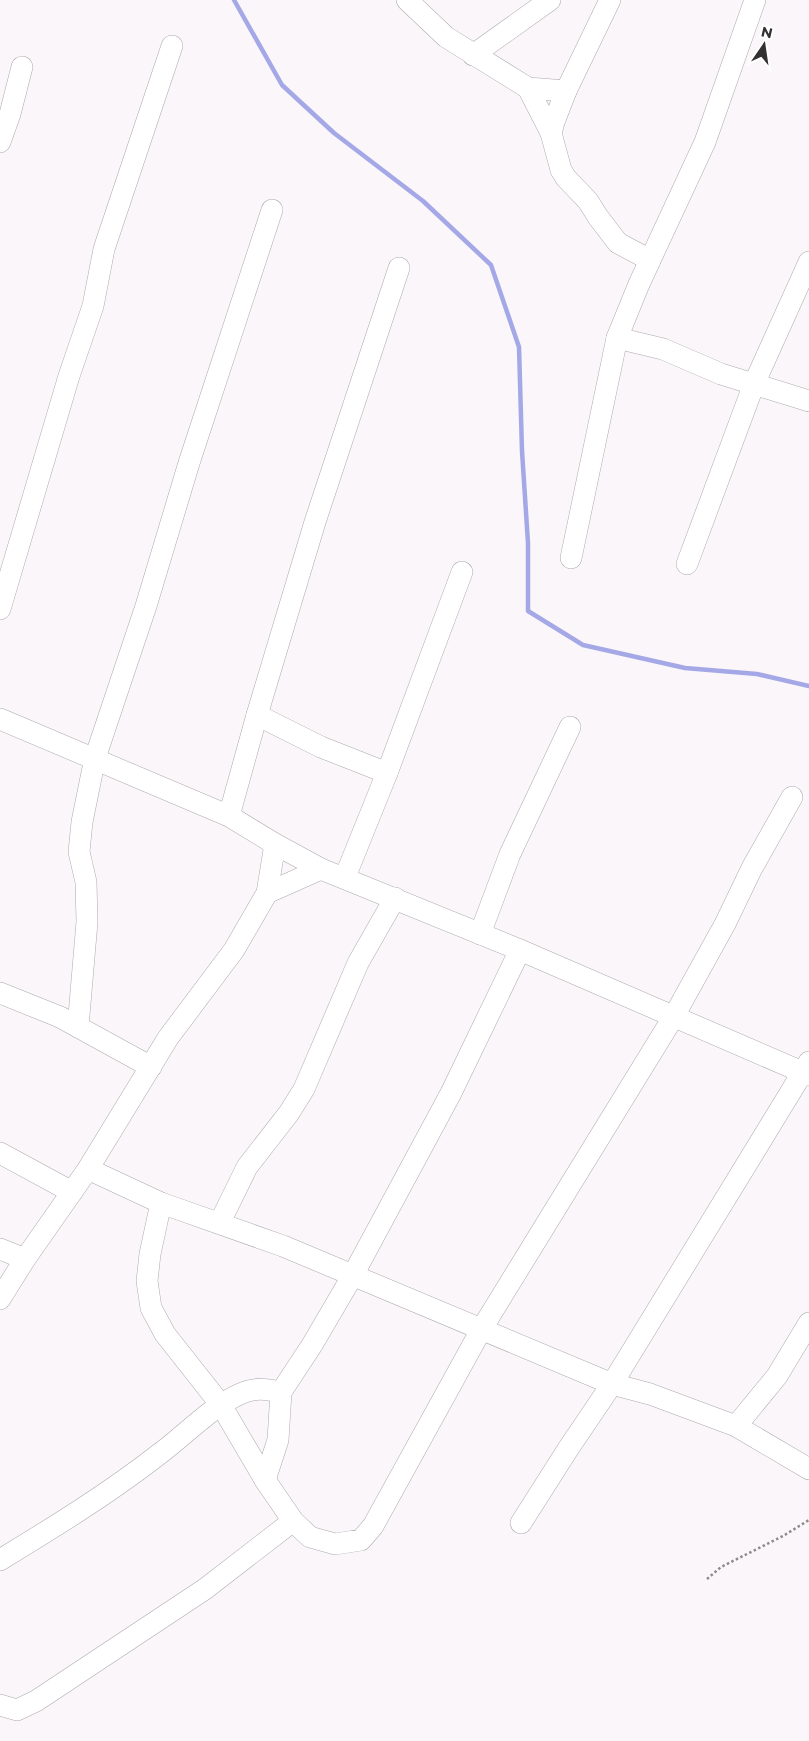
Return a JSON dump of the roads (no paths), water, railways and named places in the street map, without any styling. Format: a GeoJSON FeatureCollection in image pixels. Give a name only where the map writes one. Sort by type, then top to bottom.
{"type":"FeatureCollection","features":[{"type":"Feature","properties":{"kind":"street"},"geometry":{"type":"LineString","coordinates":[[407,0],[446,37],[528,88],[566,91]]}},
{"type":"Feature","properties":{"kind":"street"},"geometry":{"type":"LineString","coordinates":[[473,55],[550,0]]}},
{"type":"Feature","properties":{"kind":"street"},"geometry":{"type":"LineString","coordinates":[[552,133],[554,122],[566,91],[610,0]]}},
{"type":"Feature","properties":{"kind":"street"},"geometry":{"type":"LineString","coordinates":[[571,558],[617,338],[638,284],[705,142],[754,0]]}},
{"type":"Feature","properties":{"kind":"street"},"geometry":{"type":"LineString","coordinates":[[0,609],[68,376],[93,306],[104,249],[172,46]]}},
{"type":"Feature","properties":{"kind":"street"},"geometry":{"type":"LineString","coordinates":[[0,142],[10,114],[22,67]]}},
{"type":"Feature","properties":{"kind":"street"},"geometry":{"type":"LineString","coordinates":[[528,88],[552,133],[561,170],[566,178],[588,201],[618,243],[650,260]]}},
{"type":"Feature","properties":{"kind":"street"},"geometry":{"type":"LineString","coordinates":[[78,1027],[87,922],[86,882],[79,852],[82,822],[95,758],[146,606],[192,454],[272,210]]}},
{"type":"Feature","properties":{"kind":"street"},"geometry":{"type":"LineString","coordinates":[[687,564],[754,384],[809,262]]}},
{"type":"Feature","properties":{"kind":"street"},"geometry":{"type":"LineString","coordinates":[[229,816],[315,522],[398,268]]}},
{"type":"Feature","properties":{"kind":"street"},"geometry":{"type":"LineString","coordinates":[[617,338],[663,349],[721,374],[809,401]]}},
{"type":"Feature","properties":{"kind":"street"},"geometry":{"type":"LineString","coordinates":[[345,877],[387,773],[462,572]]}},
{"type":"Feature","properties":{"kind":"street"},"geometry":{"type":"LineString","coordinates":[[257,716],[322,747],[387,773]]}},
{"type":"Feature","properties":{"kind":"street"},"geometry":{"type":"LineString","coordinates":[[0,719],[229,816],[321,869],[345,877],[807,1070],[612,1384],[521,1523]]}},
{"type":"Feature","properties":{"kind":"street"},"geometry":{"type":"LineString","coordinates":[[480,934],[510,854],[570,727]]}},
{"type":"Feature","properties":{"kind":"street"},"geometry":{"type":"LineString","coordinates":[[161,1203],[150,1254],[147,1281],[151,1308],[165,1334],[221,1405],[265,1480],[293,1521],[310,1536],[335,1544],[360,1540],[373,1526],[481,1330],[674,1016],[725,924],[752,868],[792,797]]}},
{"type":"Feature","properties":{"kind":"street"},"geometry":{"type":"LineString","coordinates":[[0,1299],[25,1259],[88,1169],[168,1038],[234,950],[267,892],[275,844]]}},
{"type":"Feature","properties":{"kind":"street"},"geometry":{"type":"LineString","coordinates":[[267,892],[321,869]]}},
{"type":"Feature","properties":{"kind":"street"},"geometry":{"type":"LineString","coordinates":[[220,1222],[247,1167],[289,1114],[304,1089],[358,963],[395,898]]}},
{"type":"Feature","properties":{"kind":"street"},"geometry":{"type":"LineString","coordinates":[[265,1480],[278,1440],[281,1392],[353,1274],[451,1093],[520,950]]}},
{"type":"Feature","properties":{"kind":"street"},"geometry":{"type":"LineString","coordinates":[[0,993],[60,1017],[151,1067]]}},
{"type":"Feature","properties":{"kind":"street"},"geometry":{"type":"LineString","coordinates":[[0,1152],[72,1192]]}},
{"type":"Feature","properties":{"kind":"street"},"geometry":{"type":"LineString","coordinates":[[88,1169],[161,1203],[220,1222],[353,1274],[481,1330],[612,1384],[650,1394],[736,1426],[809,1469]]}},
{"type":"Feature","properties":{"kind":"street"},"geometry":{"type":"LineString","coordinates":[[0,1249],[25,1259]]}},
{"type":"Feature","properties":{"kind":"street"},"geometry":{"type":"LineString","coordinates":[[736,1426],[777,1376],[809,1323]]}},
{"type":"Feature","properties":{"kind":"street"},"geometry":{"type":"LineString","coordinates":[[0,1560],[72,1515],[158,1456],[221,1405],[241,1394],[260,1388],[281,1392]]}},
{"type":"Feature","properties":{"kind":"street"},"geometry":{"type":"LineString","coordinates":[[0,1705],[17,1710],[36,1701],[205,1589],[293,1521]]}},
{"type":"Feature","properties":{"kind":"waterway"},"geometry":{"type":"LineString","coordinates":[[234,0],[282,85],[334,133],[423,201],[491,265],[519,347],[522,451],[528,543],[528,611],[583,645],[685,668],[757,674],[809,686]]}}]}
